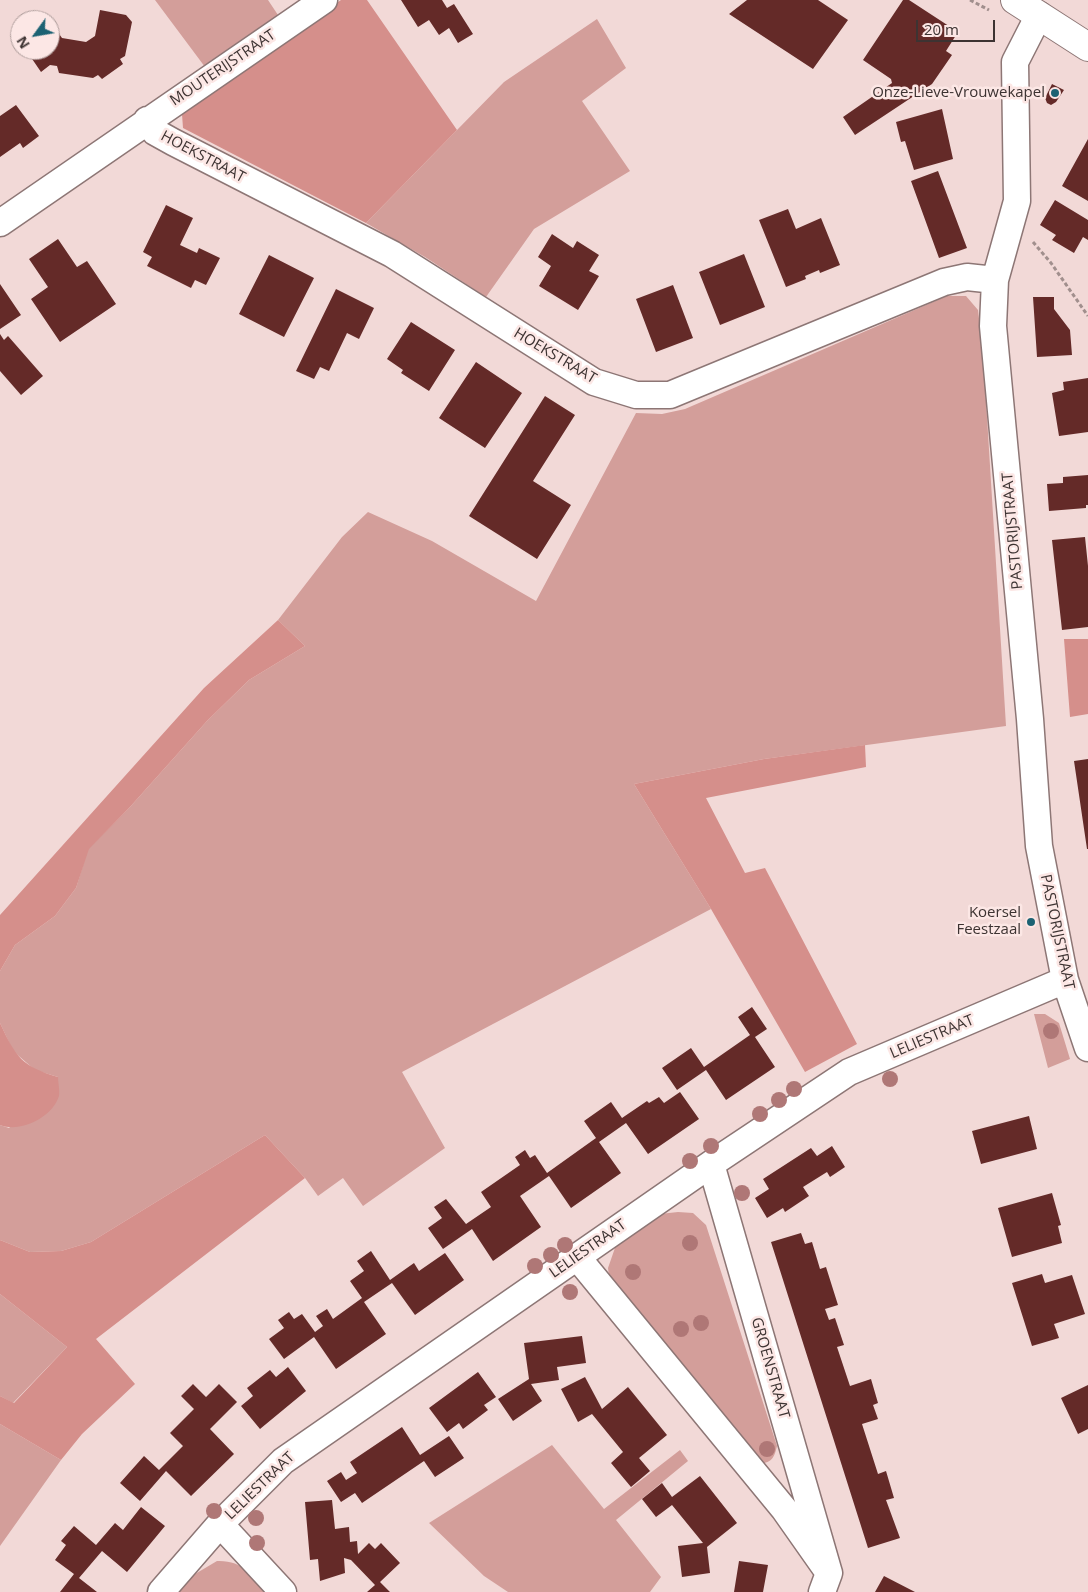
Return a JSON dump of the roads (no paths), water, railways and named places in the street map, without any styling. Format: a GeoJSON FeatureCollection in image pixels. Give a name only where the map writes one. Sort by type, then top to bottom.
{"type":"FeatureCollection","features":[{"type":"Feature","properties":{"kind":"street","name":"MOUTERIJSTRAAT"},"geometry":{"type":"LineString","coordinates":[[0,223],[147,120],[324,0]]}},
{"type":"Feature","properties":{"kind":"street"},"geometry":{"type":"LineString","coordinates":[[1015,0],[1088,47]]}},
{"type":"Feature","properties":{"kind":"street","name":"PASTORIJSTRAAT"},"geometry":{"type":"LineString","coordinates":[[1038,15],[1015,62],[1019,180],[1011,228],[995,280],[993,326],[1030,718],[1039,846],[1065,980],[1087,1041]]}},
{"type":"Feature","properties":{"kind":"street","name":"HOEKSTRAAT"},"geometry":{"type":"LineString","coordinates":[[147,120],[155,132],[173,142],[392,254],[594,382],[636,395],[670,395],[944,282],[967,277],[995,280]]}},
{"type":"Feature","properties":{"kind":"street","name":"LELIESTRAAT"},"geometry":{"type":"LineString","coordinates":[[161,1592],[220,1524],[282,1461],[711,1164],[849,1072],[1065,980]]}},
{"type":"Feature","properties":{"kind":"street","name":"GROENSTRAAT"},"geometry":{"type":"LineString","coordinates":[[711,1164],[825,1582]]}},
{"type":"Feature","properties":{"kind":"street","name":"GROENSTRAAT"},"geometry":{"type":"LineString","coordinates":[[577,1257],[784,1509],[825,1582]]}},
{"type":"Feature","properties":{"kind":"street"},"geometry":{"type":"LineString","coordinates":[[220,1524],[283,1592]]}},
{"type":"Feature","properties":{"kind":"place","name":"Onze-Lieve-Vrouwekapel"},"geometry":{"type":"Point","coordinates":[1055,93]}},
{"type":"Feature","properties":{"kind":"place","name":"Koersel Feestzaal"},"geometry":{"type":"Point","coordinates":[1031,922]}}]}
